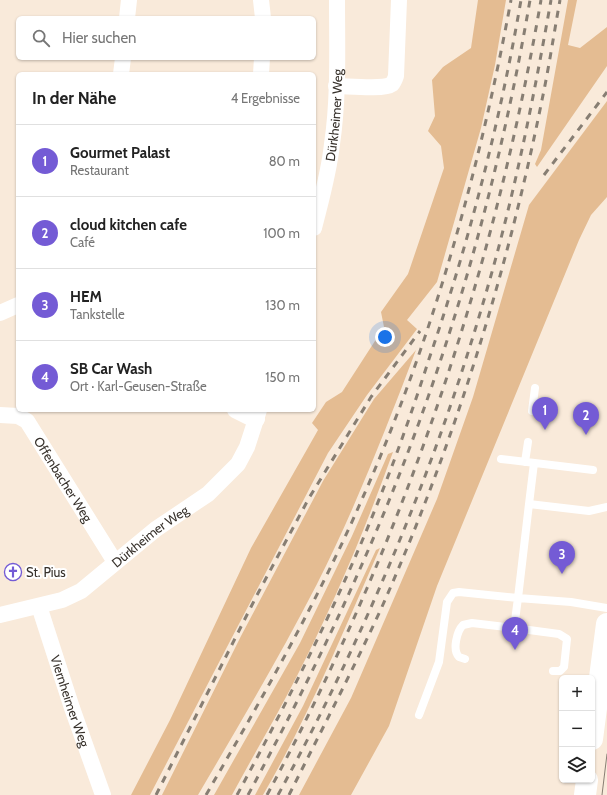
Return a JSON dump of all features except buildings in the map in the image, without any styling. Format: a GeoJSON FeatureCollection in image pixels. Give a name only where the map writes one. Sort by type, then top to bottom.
{"type":"FeatureCollection","features":[{"type":"Feature","properties":{"kind":"main road"},"geometry":{"type":"LineString","coordinates":[[595,716],[607,624]]}},
{"type":"Feature","properties":{"kind":"main road"},"geometry":{"type":"LineString","coordinates":[[585,795],[587,783]]}},
{"type":"Feature","properties":{"kind":"street"},"geometry":{"type":"LineString","coordinates":[[127,16],[129,0]]}},
{"type":"Feature","properties":{"kind":"street"},"geometry":{"type":"LineString","coordinates":[[261,0],[263,16]]}},
{"type":"Feature","properties":{"kind":"street","name":"Dürkheimer Weg"},"geometry":{"type":"LineString","coordinates":[[316,220],[327,179],[333,143],[336,86],[337,0]]}},
{"type":"Feature","properties":{"kind":"street"},"geometry":{"type":"LineString","coordinates":[[336,86],[378,86],[390,85],[394,83],[396,76],[399,0]]}},
{"type":"Feature","properties":{"kind":"street"},"geometry":{"type":"LineString","coordinates":[[121,72],[122,60]]}},
{"type":"Feature","properties":{"kind":"street"},"geometry":{"type":"LineString","coordinates":[[261,72],[262,60]]}},
{"type":"Feature","properties":{"kind":"street"},"geometry":{"type":"LineString","coordinates":[[0,313],[16,306]]}},
{"type":"Feature","properties":{"kind":"street"},"geometry":{"type":"LineString","coordinates":[[239,412],[249,417],[258,414]]}},
{"type":"Feature","properties":{"kind":"street","name":"Dürkheimer Weg"},"geometry":{"type":"LineString","coordinates":[[0,615],[62,600],[81,591],[156,529],[208,494],[228,476],[238,464],[244,453],[258,414]]}},
{"type":"Feature","properties":{"kind":"street","name":"Offenbacher Weg"},"geometry":{"type":"LineString","coordinates":[[0,415],[18,416],[26,421],[115,562]]}},
{"type":"Feature","properties":{"kind":"street","name":"Viernheimer Weg"},"geometry":{"type":"LineString","coordinates":[[39,606],[74,714],[103,795]]}},
{"type":"Feature","properties":{"kind":"lane"},"geometry":{"type":"LineString","coordinates":[[532,411],[535,388]]}},
{"type":"Feature","properties":{"kind":"lane"},"geometry":{"type":"LineString","coordinates":[[525,462],[528,442]]}},
{"type":"Feature","properties":{"kind":"lane"},"geometry":{"type":"LineString","coordinates":[[501,459],[593,470]]}},
{"type":"Feature","properties":{"kind":"lane"},"geometry":{"type":"LineString","coordinates":[[514,628],[534,463]]}},
{"type":"Feature","properties":{"kind":"lane"},"geometry":{"type":"LineString","coordinates":[[529,504],[589,511],[605,507]]}},
{"type":"Feature","properties":{"kind":"lane"},"geometry":{"type":"LineString","coordinates":[[419,715],[439,662],[450,597],[459,592],[571,602],[607,608]]}},
{"type":"Feature","properties":{"kind":"lane"},"geometry":{"type":"LineString","coordinates":[[465,659],[456,655],[458,632],[463,625],[472,623],[559,634],[567,638],[564,667],[560,671],[553,671]]}},
{"type":"Feature","properties":{"kind":"shaded area"},"geometry":{"type":"Polygon","coordinates":[[[478,0],[506,0],[495,65],[481,128],[437,282],[407,320],[417,329],[367,395],[328,453],[150,795],[131,795],[170,720],[251,548],[318,430],[312,423],[326,402],[342,392],[384,327],[381,312],[408,274],[444,168],[441,146],[428,131],[435,116],[432,80],[443,67],[471,48],[478,0]]]}},
{"type":"Feature","properties":{"kind":"shaded area"},"geometry":{"type":"Polygon","coordinates":[[[568,0],[577,0],[568,45],[580,48],[607,27],[607,66],[537,167],[535,164],[541,150],[568,0]]]}},
{"type":"Feature","properties":{"kind":"shaded area"},"geometry":{"type":"Polygon","coordinates":[[[607,101],[607,197],[591,215],[579,240],[437,586],[389,726],[351,795],[299,795],[351,698],[437,499],[473,397],[529,205],[607,101]]]}},
{"type":"Feature","properties":{"kind":"shaded area"},"geometry":{"type":"Polygon","coordinates":[[[416,350],[382,439],[357,498],[331,556],[289,638],[198,795],[162,795],[241,636],[323,481],[374,399],[416,350]]]}},
{"type":"Feature","properties":{"kind":"shaded area"},"geometry":{"type":"Polygon","coordinates":[[[393,452],[349,564],[291,688],[232,795],[214,795],[300,643],[352,536],[388,454],[393,452]]]}},
{"type":"Feature","properties":{"kind":"shaded area"},"geometry":{"type":"Polygon","coordinates":[[[380,548],[325,673],[280,765],[263,795],[255,795],[303,706],[376,550],[380,548]]]}},
{"type":"Feature","properties":{"kind":"tram line"},"geometry":{"type":"LineString","coordinates":[[602,795],[607,754]]}},
{"type":"Feature","properties":{"kind":"railway"},"geometry":{"type":"LineString","coordinates":[[206,795],[267,688],[324,580],[359,506],[409,383],[450,258],[468,194],[484,129],[511,0]]}},
{"type":"Feature","properties":{"kind":"railway"},"geometry":{"type":"LineString","coordinates":[[237,795],[268,738],[340,592],[374,512],[403,436],[444,315],[470,226],[493,136],[513,46],[521,0]]}},
{"type":"Feature","properties":{"kind":"railway"},"geometry":{"type":"LineString","coordinates":[[248,795],[308,680],[350,592],[392,494],[418,426],[464,286],[483,215],[517,72],[530,0]]}},
{"type":"Feature","properties":{"kind":"railway"},"geometry":{"type":"LineString","coordinates":[[267,795],[315,701],[360,605],[400,508],[436,409],[469,308],[497,207],[521,104],[541,0]]}},
{"type":"Feature","properties":{"kind":"railway"},"geometry":{"type":"LineString","coordinates":[[278,795],[341,672],[370,610],[423,482],[446,417],[468,352],[498,251],[531,108],[551,0]]}},
{"type":"Feature","properties":{"kind":"railway"},"geometry":{"type":"LineString","coordinates":[[289,795],[381,609],[432,486],[454,423],[495,295],[512,230],[542,100],[560,0]]}},
{"type":"Feature","properties":{"kind":"railway"},"geometry":{"type":"LineString","coordinates":[[544,175],[607,92]]}},
{"type":"Feature","properties":{"kind":"railway"},"geometry":{"type":"LineString","coordinates":[[156,795],[256,597],[309,498],[371,397],[420,331]]}},
{"type":"Feature","properties":{"kind":"place","name":"Gourmet Palast"},"geometry":{"type":"Point","coordinates":[545,430]}},
{"type":"Feature","properties":{"kind":"place","name":"cloud kitchen cafe"},"geometry":{"type":"Point","coordinates":[586,435]}},
{"type":"Feature","properties":{"kind":"place","name":"St. Pius"},"geometry":{"type":"Point","coordinates":[13,572]}},
{"type":"Feature","properties":{"kind":"place","name":"HEM"},"geometry":{"type":"Point","coordinates":[562,574]}},
{"type":"Feature","properties":{"kind":"place","name":"SB Car Wash"},"geometry":{"type":"Point","coordinates":[515,650]}}]}
